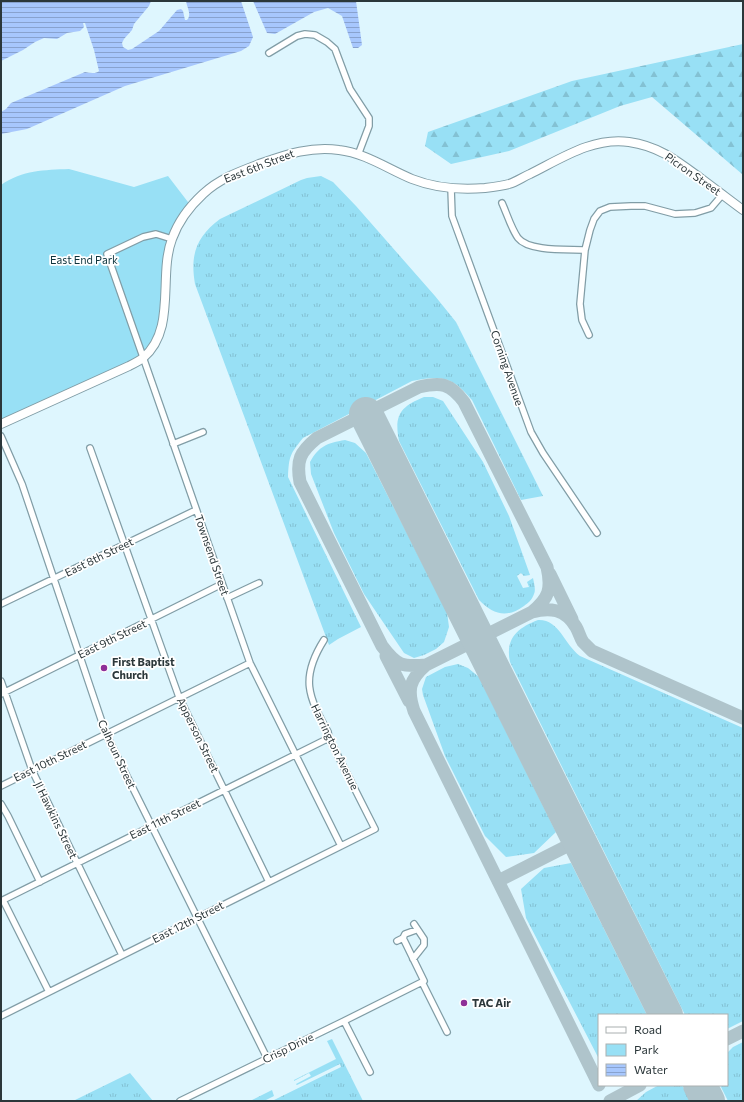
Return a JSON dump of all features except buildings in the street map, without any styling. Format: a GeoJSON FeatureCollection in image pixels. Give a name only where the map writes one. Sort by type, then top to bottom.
{"type":"FeatureCollection","features":[{"type":"Feature","properties":{"kind":"main road","name":"East 6th Street"},"geometry":{"type":"LineString","coordinates":[[1,424],[129,366],[143,358],[159,336],[162,326],[166,270],[172,239],[180,222],[191,206],[203,193],[227,177],[283,156],[303,151],[326,149],[340,150],[358,155],[422,182],[437,186],[452,188],[479,188],[510,184],[584,147],[616,141]]}},
{"type":"Feature","properties":{"kind":"main road","name":"Picron Street"},"geometry":{"type":"LineString","coordinates":[[616,141],[644,145],[671,156],[743,210]]}},
{"type":"Feature","properties":{"kind":"street"},"geometry":{"type":"LineString","coordinates":[[269,53],[297,36],[305,34],[314,35],[327,42],[335,49],[350,89],[369,118],[369,126],[358,155]]}},
{"type":"Feature","properties":{"kind":"street","name":"Corning Avenue"},"geometry":{"type":"LineString","coordinates":[[452,188],[452,216],[508,367],[525,418],[543,453],[597,533]]}},
{"type":"Feature","properties":{"kind":"street"},"geometry":{"type":"LineString","coordinates":[[589,335],[582,320],[580,308],[585,250],[594,219],[600,211],[605,208],[641,206],[672,214],[695,213],[714,206],[723,194]]}},
{"type":"Feature","properties":{"kind":"street"},"geometry":{"type":"LineString","coordinates":[[502,203],[513,230],[522,242],[534,246],[585,250]]}},
{"type":"Feature","properties":{"kind":"street","name":"Townsend Street"},"geometry":{"type":"LineString","coordinates":[[172,239],[156,234],[143,237],[107,254],[250,662],[341,846]]}},
{"type":"Feature","properties":{"kind":"street"},"geometry":{"type":"LineString","coordinates":[[173,444],[203,432]]}},
{"type":"Feature","properties":{"kind":"street","name":"Calhoun Street"},"geometry":{"type":"LineString","coordinates":[[1,436],[22,484],[106,734],[267,1058]]}},
{"type":"Feature","properties":{"kind":"street","name":"Apperson Street"},"geometry":{"type":"LineString","coordinates":[[90,448],[179,697],[269,882]]}},
{"type":"Feature","properties":{"kind":"street","name":"East 8th Street"},"geometry":{"type":"LineString","coordinates":[[1,604],[196,510]]}},
{"type":"Feature","properties":{"kind":"street"},"geometry":{"type":"LineString","coordinates":[[227,598],[259,583]]}},
{"type":"Feature","properties":{"kind":"street","name":"East 9th Street"},"geometry":{"type":"LineString","coordinates":[[3,693],[222,584]]}},
{"type":"Feature","properties":{"kind":"street","name":"Harrington Avenue"},"geometry":{"type":"LineString","coordinates":[[324,640],[312,663],[308,684],[310,696],[328,732],[329,738],[375,829]]}},
{"type":"Feature","properties":{"kind":"street","name":"East 10th Street"},"geometry":{"type":"LineString","coordinates":[[1,786],[250,662]]}},
{"type":"Feature","properties":{"kind":"street","name":"Jl Hawkins Street"},"geometry":{"type":"LineString","coordinates":[[1,681],[3,693],[32,770],[122,955]]}},
{"type":"Feature","properties":{"kind":"street","name":"East 11th Street"},"geometry":{"type":"LineString","coordinates":[[2,900],[329,738]]}},
{"type":"Feature","properties":{"kind":"street"},"geometry":{"type":"LineString","coordinates":[[1,804],[40,882]]}},
{"type":"Feature","properties":{"kind":"street","name":"East 12th Street"},"geometry":{"type":"LineString","coordinates":[[1,1016],[375,829]]}},
{"type":"Feature","properties":{"kind":"street"},"geometry":{"type":"LineString","coordinates":[[2,900],[49,992]]}},
{"type":"Feature","properties":{"kind":"street"},"geometry":{"type":"LineString","coordinates":[[412,957],[422,949],[424,945],[424,939],[418,930],[416,930],[414,924]]}},
{"type":"Feature","properties":{"kind":"street"},"geometry":{"type":"LineString","coordinates":[[397,941],[403,938],[406,934],[416,930]]}},
{"type":"Feature","properties":{"kind":"street"},"geometry":{"type":"LineString","coordinates":[[403,938],[424,981],[422,982],[447,1032]]}},
{"type":"Feature","properties":{"kind":"street","name":"Crisp Drive"},"geometry":{"type":"LineString","coordinates":[[180,1101],[422,982]]}},
{"type":"Feature","properties":{"kind":"street"},"geometry":{"type":"LineString","coordinates":[[344,1021],[370,1072]]}},
{"type":"Feature","properties":{"kind":"green space"},"geometry":{"type":"Polygon","coordinates":[[[743,44],[742,174],[652,97],[620,106],[509,151],[451,164],[425,146],[428,132],[572,81],[743,44]]]}},
{"type":"Feature","properties":{"kind":"green space","name":"East End Park"},"geometry":{"type":"Polygon","coordinates":[[[69,169],[134,187],[168,176],[191,206],[172,239],[162,326],[143,358],[1,424],[1,185],[17,176],[34,172],[69,169]]]}},
{"type":"Feature","properties":{"kind":"green space"},"geometry":{"type":"Polygon","coordinates":[[[321,176],[333,182],[356,206],[456,322],[543,496],[521,500],[472,400],[458,386],[446,379],[431,378],[412,381],[303,438],[291,456],[288,477],[361,627],[329,645],[195,284],[193,264],[194,255],[200,240],[205,233],[220,219],[301,180],[321,176]]]}},
{"type":"Feature","properties":{"kind":"green space"},"geometry":{"type":"Polygon","coordinates":[[[424,397],[433,397],[443,401],[483,462],[509,516],[530,575],[524,576],[521,573],[517,576],[523,588],[529,587],[527,582],[533,578],[535,588],[535,592],[531,600],[511,613],[500,613],[489,609],[479,600],[399,441],[397,425],[398,418],[404,408],[424,397]]]}},
{"type":"Feature","properties":{"kind":"green space"},"geometry":{"type":"Polygon","coordinates":[[[345,440],[355,443],[366,453],[447,612],[449,627],[444,642],[436,649],[424,655],[414,658],[404,653],[364,594],[334,533],[311,474],[310,462],[320,449],[333,442],[345,440]]]}},
{"type":"Feature","properties":{"kind":"green space"},"geometry":{"type":"Polygon","coordinates":[[[538,620],[545,621],[561,633],[574,651],[580,656],[743,728],[743,1021],[728,1028],[728,1014],[685,1014],[510,662],[509,647],[514,635],[538,620]]]}},
{"type":"Feature","properties":{"kind":"green space"},"geometry":{"type":"Polygon","coordinates":[[[458,664],[468,668],[479,677],[556,832],[534,853],[506,857],[485,836],[445,756],[422,689],[426,677],[445,667],[458,664]]]}},
{"type":"Feature","properties":{"kind":"green space"},"geometry":{"type":"Polygon","coordinates":[[[571,863],[646,1014],[598,1014],[598,1057],[526,918],[521,889],[544,868],[571,863]]]}},
{"type":"Feature","properties":{"kind":"green space"},"geometry":{"type":"Polygon","coordinates":[[[332,1039],[363,1101],[272,1101],[341,1067],[340,1064],[297,1085],[296,1084],[311,1076],[309,1073],[294,1081],[294,1080],[336,1059],[327,1041],[332,1039]]]}},
{"type":"Feature","properties":{"kind":"green space"},"geometry":{"type":"Polygon","coordinates":[[[743,1042],[743,1101],[728,1101],[720,1086],[728,1086],[728,1052],[733,1047],[743,1042]]]}},
{"type":"Feature","properties":{"kind":"green space"},"geometry":{"type":"Polygon","coordinates":[[[130,1073],[153,1101],[73,1101],[130,1073]]]}},
{"type":"Feature","properties":{"kind":"green space"},"geometry":{"type":"Polygon","coordinates":[[[657,1086],[682,1086],[690,1101],[636,1101],[646,1092],[657,1086]]]}},
{"type":"Feature","properties":{"kind":"green space"},"geometry":{"type":"Polygon","coordinates":[[[272,1090],[274,1096],[264,1101],[250,1101],[272,1090]]]}},
{"type":"Feature","properties":{"kind":"water"},"geometry":{"type":"Polygon","coordinates":[[[1,1],[151,1],[122,43],[123,47],[128,50],[132,49],[159,31],[177,10],[181,9],[183,11],[185,20],[187,20],[189,13],[186,1],[241,1],[253,37],[249,46],[241,51],[125,86],[27,129],[1,134],[1,112],[11,103],[85,72],[95,73],[99,71],[85,23],[83,23],[84,27],[80,31],[67,33],[57,39],[44,38],[1,61],[1,1]]]}},
{"type":"Feature","properties":{"kind":"water"},"geometry":{"type":"Polygon","coordinates":[[[253,1],[356,1],[362,45],[358,48],[353,48],[342,16],[328,8],[314,12],[275,34],[267,33],[253,1]]]}},
{"type":"Feature","properties":{"kind":"taxiway"},"geometry":{"type":"LineString","coordinates":[[426,665],[411,666],[401,664],[392,658],[382,646],[300,482],[299,462],[303,452],[317,438],[419,387],[439,385],[454,391],[464,402],[547,567],[549,581],[548,592],[546,597],[532,612]]}},
{"type":"Feature","properties":{"kind":"taxiway"},"geometry":{"type":"LineString","coordinates":[[550,574],[572,619]]}},
{"type":"Feature","properties":{"kind":"taxiway"},"geometry":{"type":"LineString","coordinates":[[598,1083],[414,711],[410,691],[411,686],[420,670],[426,665],[532,612],[539,610],[551,610],[567,616],[577,629],[583,642],[592,651],[743,718]]}},
{"type":"Feature","properties":{"kind":"taxiway"},"geometry":{"type":"LineString","coordinates":[[386,656],[409,701]]}},
{"type":"Feature","properties":{"kind":"taxiway"},"geometry":{"type":"LineString","coordinates":[[498,881],[579,840]]}},
{"type":"Feature","properties":{"kind":"taxiway"},"geometry":{"type":"LineString","coordinates":[[728,1038],[743,1031]]}},
{"type":"Feature","properties":{"kind":"taxiway"},"geometry":{"type":"LineString","coordinates":[[610,1101],[638,1086]]}},
{"type":"Feature","properties":{"kind":"runway"},"geometry":{"type":"LineString","coordinates":[[366,414],[666,1014]]}},
{"type":"Feature","properties":{"kind":"runway"},"geometry":{"type":"LineString","coordinates":[[700,1086],[708,1101]]}},
{"type":"Feature","properties":{"kind":"place","name":"First Baptist Church"},"geometry":{"type":"Point","coordinates":[104,668]}},
{"type":"Feature","properties":{"kind":"place","name":"TAC Air"},"geometry":{"type":"Point","coordinates":[464,1003]}}]}
